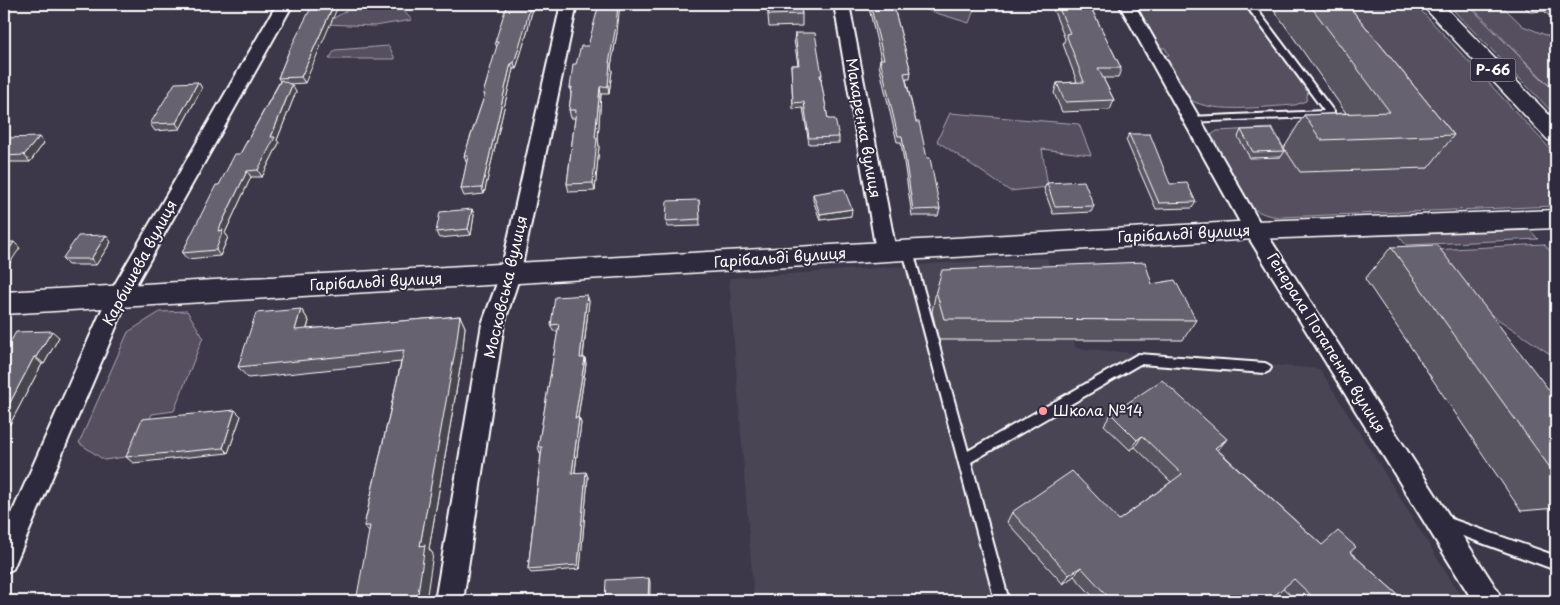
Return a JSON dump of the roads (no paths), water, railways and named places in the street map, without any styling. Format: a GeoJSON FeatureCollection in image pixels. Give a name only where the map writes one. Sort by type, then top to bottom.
{"type":"FeatureCollection","features":[{"type":"Feature","properties":{"kind":"street","name":"Карбишева вулиця"},"geometry":{"type":"LineString","coordinates":[[4,560],[119,296],[285,4]]}},
{"type":"Feature","properties":{"kind":"street","name":"Московська вулиця"},"geometry":{"type":"LineString","coordinates":[[449,601],[493,324],[510,275],[569,4]]}},
{"type":"Feature","properties":{"kind":"street","name":"Макаренка вулиця"},"geometry":{"type":"LineString","coordinates":[[841,4],[897,251]]}},
{"type":"Feature","properties":{"kind":"street","name":"Генерала Потапенка вулиця"},"geometry":{"type":"LineString","coordinates":[[1126,4],[1254,230],[1488,601]]}},
{"type":"Feature","properties":{"kind":"street","name":"Р-66"},"geometry":{"type":"LineString","coordinates":[[1431,4],[1556,135]]}},
{"type":"Feature","properties":{"kind":"street","name":"Гарібальді вулиця"},"geometry":{"type":"LineString","coordinates":[[4,303],[510,275],[1254,230],[1556,219]]}},
{"type":"Feature","properties":{"kind":"lane"},"geometry":{"type":"LineString","coordinates":[[1191,120],[1331,114],[1249,4]]}},
{"type":"Feature","properties":{"kind":"lane"},"geometry":{"type":"LineString","coordinates":[[897,251],[964,458],[1002,601]]}},
{"type":"Feature","properties":{"kind":"lane"},"geometry":{"type":"LineString","coordinates":[[964,458],[1138,359],[1265,368]]}},
{"type":"Feature","properties":{"kind":"lane"},"geometry":{"type":"LineString","coordinates":[[1438,520],[1556,563]]}},
{"type":"Feature","properties":{"kind":"place","name":"Школа №14"},"geometry":{"type":"Point","coordinates":[1043,411]}}]}
